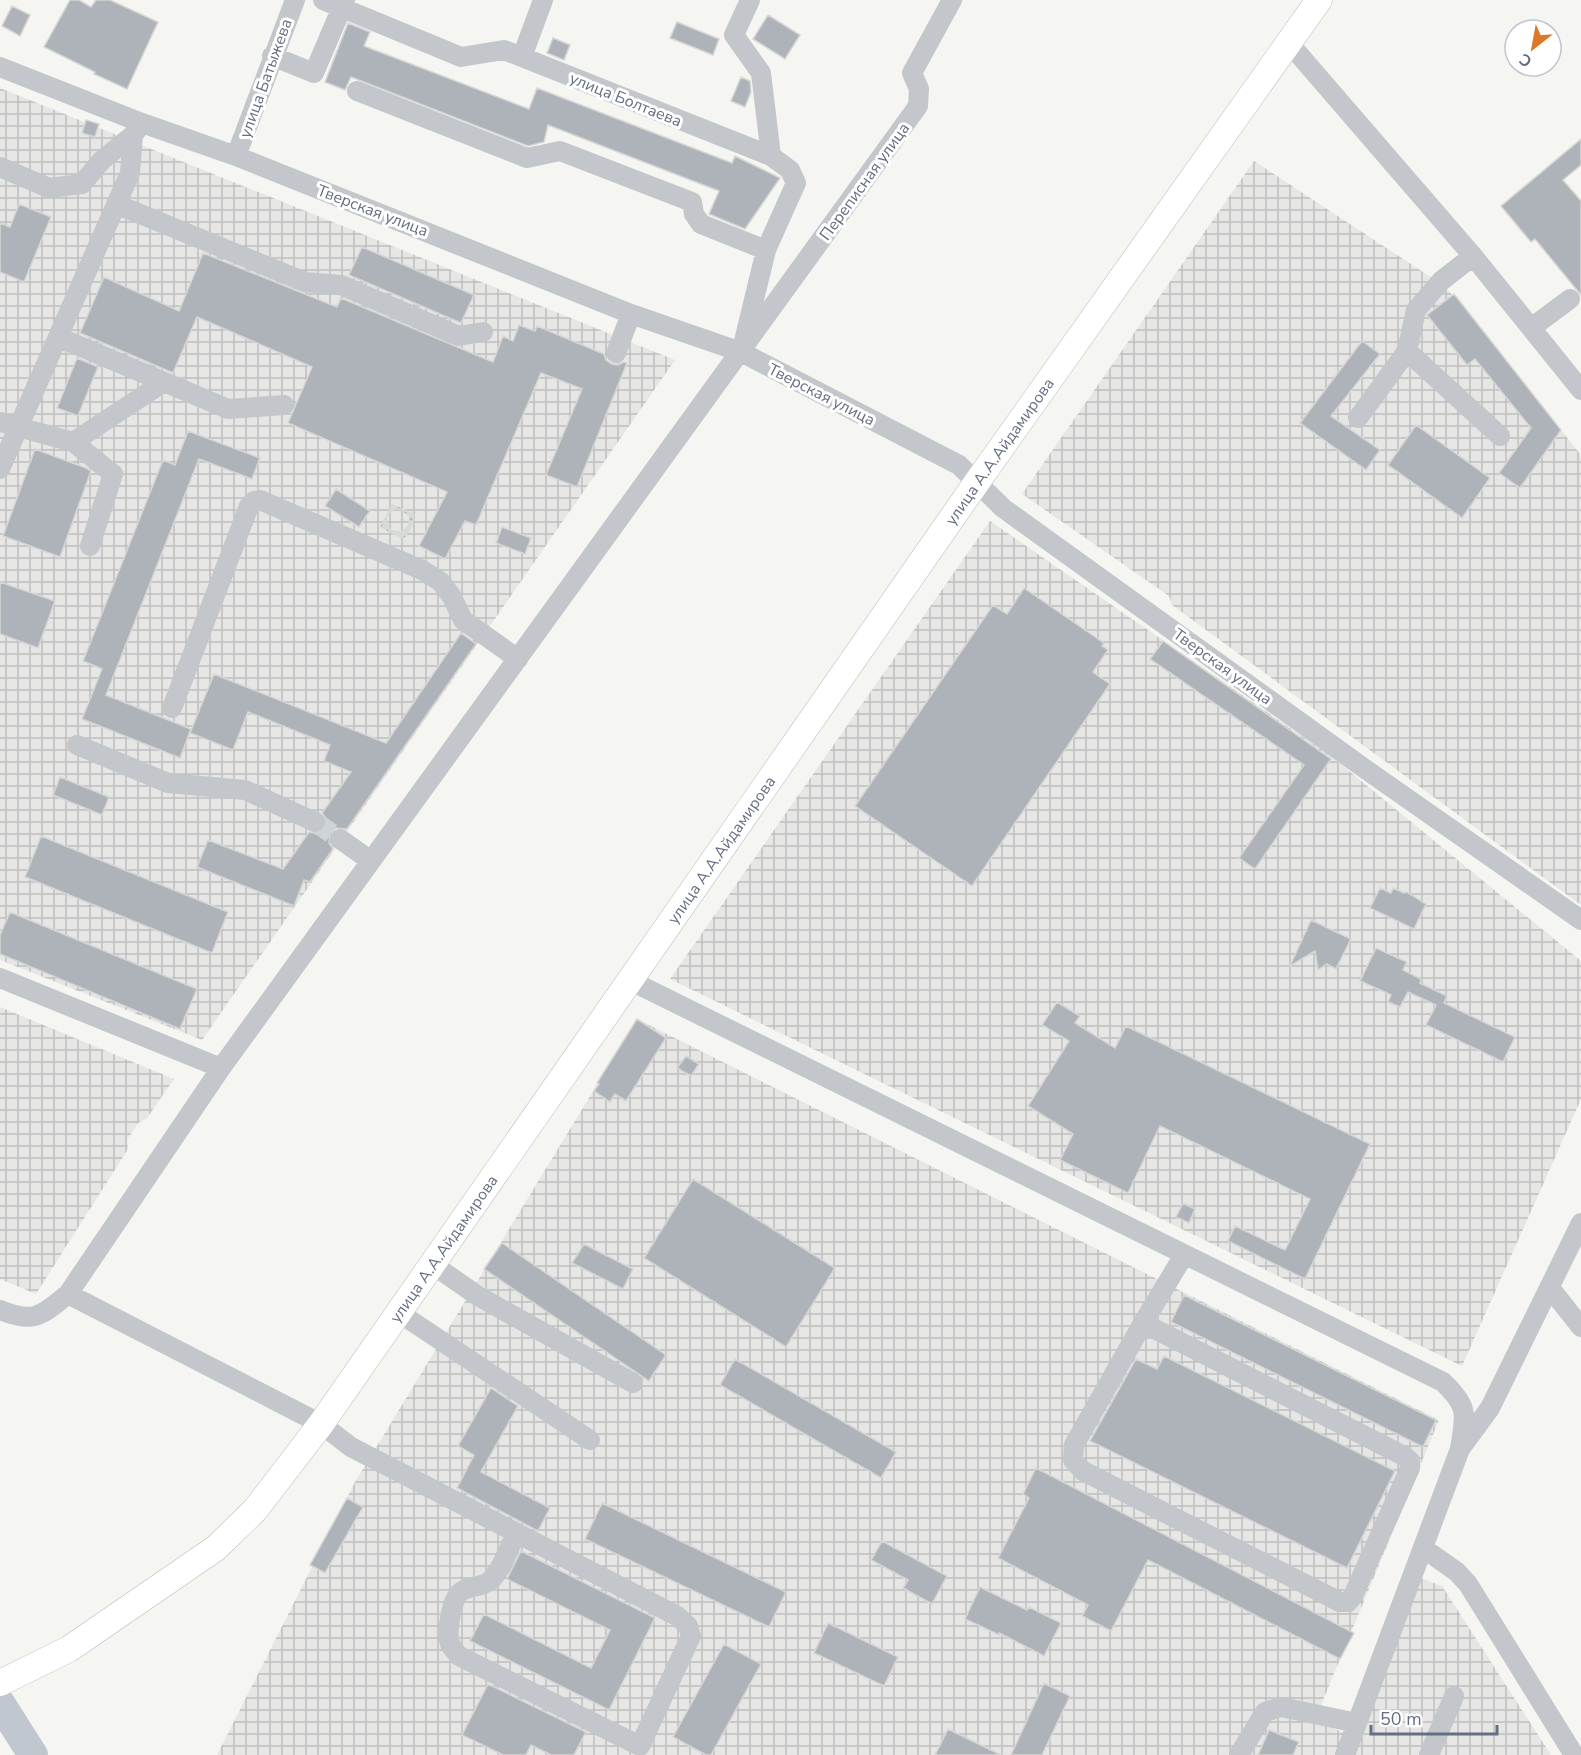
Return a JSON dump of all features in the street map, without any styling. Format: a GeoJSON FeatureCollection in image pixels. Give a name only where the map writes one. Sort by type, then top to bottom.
{"type":"FeatureCollection","features":[{"type":"Feature","properties":{"kind":"main road","name":"улица А.А.Айдамирова"},"geometry":{"type":"LineString","coordinates":[[0,1683],[69,1649],[216,1548],[255,1510],[321,1424],[977,482],[1319,0]]}},
{"type":"Feature","properties":{"kind":"street","name":"улица Батыжева"},"geometry":{"type":"LineString","coordinates":[[236,156],[295,0]]}},
{"type":"Feature","properties":{"kind":"street","name":"улица Болтаева"},"geometry":{"type":"LineString","coordinates":[[323,0],[343,4],[461,57],[504,50],[771,156]]}},
{"type":"Feature","properties":{"kind":"street"},"geometry":{"type":"LineString","coordinates":[[522,57],[543,0]]}},
{"type":"Feature","properties":{"kind":"street"},"geometry":{"type":"LineString","coordinates":[[741,352],[766,250],[796,183],[790,170],[771,156],[761,74],[734,34],[750,0]]}},
{"type":"Feature","properties":{"kind":"street","name":"Переписная улица"},"geometry":{"type":"LineString","coordinates":[[0,1310],[26,1318],[43,1314],[68,1294],[221,1068],[918,106],[919,89],[912,73],[952,0]]}},
{"type":"Feature","properties":{"kind":"street"},"geometry":{"type":"LineString","coordinates":[[273,56],[314,73],[343,4]]}},
{"type":"Feature","properties":{"kind":"street"},"geometry":{"type":"LineString","coordinates":[[1289,43],[1473,256],[1581,390]]}},
{"type":"Feature","properties":{"kind":"street","name":"Тверская улица"},"geometry":{"type":"LineString","coordinates":[[0,67],[137,129],[236,156],[631,314],[741,352],[959,465],[1003,508],[1359,764],[1581,920]]}},
{"type":"Feature","properties":{"kind":"street"},"geometry":{"type":"LineString","coordinates":[[357,92],[528,158],[560,152],[692,202],[694,214],[701,224],[766,250]]}},
{"type":"Feature","properties":{"kind":"street"},"geometry":{"type":"LineString","coordinates":[[0,167],[49,188],[82,184],[102,160],[137,129]]}},
{"type":"Feature","properties":{"kind":"street"},"geometry":{"type":"LineString","coordinates":[[0,469],[9,424],[58,337],[130,173],[137,129]]}},
{"type":"Feature","properties":{"kind":"street"},"geometry":{"type":"LineString","coordinates":[[116,204],[305,282],[341,285],[459,336],[483,332]]}},
{"type":"Feature","properties":{"kind":"street"},"geometry":{"type":"LineString","coordinates":[[1358,418],[1407,351],[1416,310],[1441,281],[1473,256]]}},
{"type":"Feature","properties":{"kind":"street"},"geometry":{"type":"LineString","coordinates":[[1531,328],[1570,299]]}},
{"type":"Feature","properties":{"kind":"street"},"geometry":{"type":"LineString","coordinates":[[616,353],[631,314]]}},
{"type":"Feature","properties":{"kind":"street"},"geometry":{"type":"LineString","coordinates":[[58,337],[228,409],[284,405]]}},
{"type":"Feature","properties":{"kind":"street"},"geometry":{"type":"LineString","coordinates":[[1407,351],[1500,436]]}},
{"type":"Feature","properties":{"kind":"street"},"geometry":{"type":"LineString","coordinates":[[73,442],[164,382]]}},
{"type":"Feature","properties":{"kind":"street"},"geometry":{"type":"LineString","coordinates":[[9,424],[73,442],[113,474],[90,546]]}},
{"type":"Feature","properties":{"kind":"street"},"geometry":{"type":"LineString","coordinates":[[171,708],[249,506],[254,501],[260,500],[422,570],[441,582],[452,597],[463,620],[518,659]]}},
{"type":"Feature","properties":{"kind":"street"},"geometry":{"type":"LineString","coordinates":[[77,745],[168,783],[245,790],[315,822]]}},
{"type":"Feature","properties":{"kind":"street"},"geometry":{"type":"LineString","coordinates":[[340,839],[371,861]]}},
{"type":"Feature","properties":{"kind":"street"},"geometry":{"type":"LineString","coordinates":[[0,978],[221,1068]]}},
{"type":"Feature","properties":{"kind":"street"},"geometry":{"type":"LineString","coordinates":[[629,980],[1443,1382],[1459,1397],[1465,1415],[1460,1449],[1345,1755]]}},
{"type":"Feature","properties":{"kind":"street"},"geometry":{"type":"LineString","coordinates":[[1460,1449],[1490,1408],[1581,1223]]}},
{"type":"Feature","properties":{"kind":"street"},"geometry":{"type":"LineString","coordinates":[[1143,1323],[1410,1461],[1410,1468],[1353,1596],[1348,1602],[1340,1602],[1083,1471],[1073,1460],[1074,1445],[1143,1323],[1184,1255]]}},
{"type":"Feature","properties":{"kind":"street"},"geometry":{"type":"LineString","coordinates":[[432,1264],[478,1296],[633,1383]]}},
{"type":"Feature","properties":{"kind":"street"},"geometry":{"type":"LineString","coordinates":[[1550,1288],[1581,1327]]}},
{"type":"Feature","properties":{"kind":"street"},"geometry":{"type":"LineString","coordinates":[[68,1294],[321,1424],[351,1447],[676,1616],[688,1626],[691,1636],[641,1750],[459,1656],[450,1644],[449,1634],[455,1596],[463,1589],[480,1587],[496,1575],[516,1533]]}},
{"type":"Feature","properties":{"kind":"street"},"geometry":{"type":"LineString","coordinates":[[398,1312],[590,1440]]}},
{"type":"Feature","properties":{"kind":"street"},"geometry":{"type":"LineString","coordinates":[[1423,1548],[1457,1572],[1468,1584],[1574,1755]]}},
{"type":"Feature","properties":{"kind":"street"},"geometry":{"type":"LineString","coordinates":[[1429,1755],[1454,1696]]}},
{"type":"Feature","properties":{"kind":"street"},"geometry":{"type":"LineString","coordinates":[[1239,1755],[1265,1712],[1281,1707],[1357,1724]]}},
{"type":"Feature","properties":{"kind":"shaded area"},"geometry":{"type":"Polygon","coordinates":[[[0,88],[675,360],[202,1040],[0,960],[0,88]]]}},
{"type":"Feature","properties":{"kind":"shaded area"},"geometry":{"type":"Polygon","coordinates":[[[1254,161],[1429,276],[1441,281],[1581,455],[1581,905],[1172,605],[1169,596],[1022,494],[1254,161]]]}},
{"type":"Feature","properties":{"kind":"shaded area"},"geometry":{"type":"Polygon","coordinates":[[[392,504],[413,513],[413,523],[404,538],[380,527],[392,504]],[[396,509],[388,515],[386,520],[390,529],[400,532],[408,526],[409,516],[396,509]]]}},
{"type":"Feature","properties":{"kind":"shaded area"},"geometry":{"type":"Polygon","coordinates":[[[990,521],[1332,757],[1581,961],[1581,1099],[1462,1366],[670,979],[990,521]]]}},
{"type":"Feature","properties":{"kind":"shaded area"},"geometry":{"type":"Polygon","coordinates":[[[0,1007],[174,1079],[147,1118],[138,1123],[127,1140],[128,1149],[36,1294],[0,1279],[0,1007]]]}},
{"type":"Feature","properties":{"kind":"shaded area"},"geometry":{"type":"Polygon","coordinates":[[[637,1019],[1439,1420],[1314,1722],[1358,1737],[1421,1578],[1442,1586],[1551,1755],[217,1755],[355,1482],[637,1019]]]}},
{"type":"Feature","properties":{"kind":"building"},"geometry":{"type":"Polygon","coordinates":[[[70,0],[79,0],[91,7],[96,0],[110,0],[158,22],[127,89],[44,47],[70,0]]]}},
{"type":"Feature","properties":{"kind":"building"},"geometry":{"type":"Polygon","coordinates":[[[12,6],[30,15],[20,36],[2,26],[12,6]]]}},
{"type":"Feature","properties":{"kind":"building"},"geometry":{"type":"Polygon","coordinates":[[[768,15],[800,35],[785,59],[753,39],[768,15]]]}},
{"type":"Feature","properties":{"kind":"building"},"geometry":{"type":"Polygon","coordinates":[[[677,22],[719,39],[713,55],[670,38],[677,22]]]}},
{"type":"Feature","properties":{"kind":"building"},"geometry":{"type":"Polygon","coordinates":[[[348,23],[370,32],[364,46],[529,109],[537,88],[732,163],[735,156],[780,178],[745,229],[709,214],[719,191],[548,125],[544,142],[528,146],[351,77],[345,90],[325,82],[348,23]]]}},
{"type":"Feature","properties":{"kind":"building"},"geometry":{"type":"Polygon","coordinates":[[[553,38],[570,45],[564,60],[547,53],[553,38]]]}},
{"type":"Feature","properties":{"kind":"building"},"geometry":{"type":"Polygon","coordinates":[[[741,77],[750,81],[751,92],[745,107],[731,101],[741,77]]]}},
{"type":"Feature","properties":{"kind":"building"},"geometry":{"type":"Polygon","coordinates":[[[86,120],[99,124],[95,137],[82,133],[86,120]]]}},
{"type":"Feature","properties":{"kind":"building"},"geometry":{"type":"Polygon","coordinates":[[[1581,139],[1581,165],[1563,180],[1581,201],[1581,295],[1535,239],[1531,242],[1501,206],[1581,139]]]}},
{"type":"Feature","properties":{"kind":"building"},"geometry":{"type":"Polygon","coordinates":[[[19,204],[51,217],[24,282],[0,272],[0,223],[10,227],[19,204]]]}},
{"type":"Feature","properties":{"kind":"building"},"geometry":{"type":"Polygon","coordinates":[[[362,247],[474,295],[461,323],[349,275],[362,247]]]}},
{"type":"Feature","properties":{"kind":"building"},"geometry":{"type":"Polygon","coordinates":[[[203,253],[337,307],[341,298],[493,362],[503,336],[513,341],[519,325],[535,331],[537,326],[604,354],[606,360],[612,364],[627,363],[577,487],[546,475],[582,389],[541,373],[476,525],[465,521],[445,559],[419,546],[447,492],[288,423],[312,367],[197,317],[173,373],[80,333],[104,277],[179,311],[203,253]]]}},
{"type":"Feature","properties":{"kind":"building"},"geometry":{"type":"Polygon","coordinates":[[[1454,294],[1561,430],[1520,488],[1499,473],[1531,428],[1475,359],[1467,365],[1427,315],[1454,294]]]}},
{"type":"Feature","properties":{"kind":"building"},"geometry":{"type":"Polygon","coordinates":[[[1362,341],[1380,354],[1331,416],[1380,450],[1366,470],[1300,423],[1362,341]]]}},
{"type":"Feature","properties":{"kind":"building"},"geometry":{"type":"Polygon","coordinates":[[[77,358],[98,367],[78,416],[57,408],[77,358]]]}},
{"type":"Feature","properties":{"kind":"building"},"geometry":{"type":"Polygon","coordinates":[[[1416,425],[1490,478],[1462,518],[1388,465],[1416,425]]]}},
{"type":"Feature","properties":{"kind":"building"},"geometry":{"type":"Polygon","coordinates":[[[188,431],[260,458],[252,479],[199,459],[106,695],[191,729],[180,758],[82,719],[102,669],[83,661],[163,460],[175,465],[188,431]]]}},
{"type":"Feature","properties":{"kind":"building"},"geometry":{"type":"Polygon","coordinates":[[[35,449],[91,471],[60,557],[3,536],[35,449]]]}},
{"type":"Feature","properties":{"kind":"building"},"geometry":{"type":"Polygon","coordinates":[[[336,489],[370,511],[359,527],[325,506],[336,489]]]}},
{"type":"Feature","properties":{"kind":"building"},"geometry":{"type":"Polygon","coordinates":[[[502,527],[531,538],[525,554],[496,543],[502,527]]]}},
{"type":"Feature","properties":{"kind":"building"},"geometry":{"type":"Polygon","coordinates":[[[0,582],[55,601],[38,648],[0,634],[0,582]]]}},
{"type":"Feature","properties":{"kind":"building"},"geometry":{"type":"Polygon","coordinates":[[[1024,588],[1104,643],[1102,646],[1108,650],[1093,672],[1110,684],[972,886],[855,806],[993,605],[1007,614],[1024,588]]]}},
{"type":"Feature","properties":{"kind":"building"},"geometry":{"type":"Polygon","coordinates":[[[461,633],[476,644],[347,829],[336,828],[330,833],[329,843],[333,849],[310,882],[304,880],[294,906],[197,867],[208,840],[283,869],[309,832],[317,834],[326,827],[327,820],[322,813],[351,772],[324,761],[330,745],[248,712],[233,750],[190,733],[214,674],[386,743],[461,633]]]}},
{"type":"Feature","properties":{"kind":"building"},"geometry":{"type":"Polygon","coordinates":[[[1163,641],[1331,759],[1255,869],[1239,858],[1304,765],[1150,659],[1163,641]]]}},
{"type":"Feature","properties":{"kind":"building"},"geometry":{"type":"Polygon","coordinates":[[[60,777],[109,797],[102,815],[53,795],[60,777]]]}},
{"type":"Feature","properties":{"kind":"building"},"geometry":{"type":"Polygon","coordinates":[[[41,836],[228,912],[212,953],[25,877],[41,836]]]}},
{"type":"Feature","properties":{"kind":"building"},"geometry":{"type":"Polygon","coordinates":[[[1380,888],[1391,893],[1393,888],[1407,892],[1426,904],[1414,929],[1370,908],[1380,888]]]}},
{"type":"Feature","properties":{"kind":"building"},"geometry":{"type":"Polygon","coordinates":[[[10,912],[197,989],[180,1029],[0,954],[0,935],[10,912]]]}},
{"type":"Feature","properties":{"kind":"building"},"geometry":{"type":"Polygon","coordinates":[[[1311,920],[1351,939],[1336,969],[1327,964],[1318,970],[1315,951],[1290,966],[1311,920]]]}},
{"type":"Feature","properties":{"kind":"building"},"geometry":{"type":"Polygon","coordinates":[[[1376,948],[1407,962],[1403,970],[1421,979],[1420,983],[1447,996],[1444,1003],[1515,1037],[1503,1062],[1426,1025],[1436,1005],[1408,992],[1400,1007],[1388,1002],[1391,995],[1360,981],[1376,948]]]}},
{"type":"Feature","properties":{"kind":"building"},"geometry":{"type":"Polygon","coordinates":[[[1057,1002],[1080,1016],[1075,1023],[1115,1048],[1126,1026],[1370,1144],[1305,1279],[1228,1241],[1235,1226],[1285,1250],[1310,1199],[1160,1126],[1128,1193],[1060,1160],[1073,1134],[1028,1106],[1069,1041],[1042,1025],[1057,1002]]]}},
{"type":"Feature","properties":{"kind":"building"},"geometry":{"type":"Polygon","coordinates":[[[637,1019],[666,1038],[626,1101],[615,1094],[610,1102],[594,1091],[637,1019]]]}},
{"type":"Feature","properties":{"kind":"building"},"geometry":{"type":"Polygon","coordinates":[[[686,1056],[699,1064],[691,1076],[677,1068],[686,1056]]]}},
{"type":"Feature","properties":{"kind":"building"},"geometry":{"type":"Polygon","coordinates":[[[693,1179],[835,1268],[786,1347],[644,1258],[693,1179]]]}},
{"type":"Feature","properties":{"kind":"building"},"geometry":{"type":"Polygon","coordinates":[[[1183,1203],[1195,1209],[1189,1223],[1176,1217],[1183,1203]]]}},
{"type":"Feature","properties":{"kind":"building"},"geometry":{"type":"Polygon","coordinates":[[[502,1243],[666,1355],[649,1381],[484,1269],[502,1243]]]}},
{"type":"Feature","properties":{"kind":"building"},"geometry":{"type":"Polygon","coordinates":[[[584,1244],[633,1269],[623,1289],[572,1263],[584,1244]]]}},
{"type":"Feature","properties":{"kind":"building"},"geometry":{"type":"Polygon","coordinates":[[[1184,1295],[1436,1420],[1423,1447],[1171,1322],[1184,1295]]]}},
{"type":"Feature","properties":{"kind":"building"},"geometry":{"type":"Polygon","coordinates":[[[1164,1356],[1395,1471],[1347,1568],[1090,1441],[1136,1359],[1157,1369],[1164,1356]]]}},
{"type":"Feature","properties":{"kind":"building"},"geometry":{"type":"Polygon","coordinates":[[[735,1359],[896,1452],[881,1478],[720,1385],[735,1359]]]}},
{"type":"Feature","properties":{"kind":"building"},"geometry":{"type":"Polygon","coordinates":[[[491,1388],[518,1406],[481,1472],[550,1508],[538,1531],[457,1488],[474,1455],[458,1446],[491,1388]]]}},
{"type":"Feature","properties":{"kind":"building"},"geometry":{"type":"Polygon","coordinates":[[[1036,1468],[1354,1633],[1340,1659],[1148,1560],[1111,1631],[1082,1616],[1088,1605],[998,1558],[1029,1498],[1023,1494],[1036,1468]]]}},
{"type":"Feature","properties":{"kind":"building"},"geometry":{"type":"Polygon","coordinates":[[[347,1498],[363,1507],[325,1573],[310,1565],[347,1498]]]}},
{"type":"Feature","properties":{"kind":"building"},"geometry":{"type":"Polygon","coordinates":[[[602,1503],[786,1592],[769,1627],[585,1539],[602,1503]]]}},
{"type":"Feature","properties":{"kind":"building"},"geometry":{"type":"Polygon","coordinates":[[[882,1541],[947,1576],[932,1604],[903,1588],[908,1580],[871,1560],[882,1541]]]}},
{"type":"Feature","properties":{"kind":"building"},"geometry":{"type":"Polygon","coordinates":[[[521,1551],[655,1618],[609,1710],[470,1641],[484,1614],[591,1668],[610,1630],[507,1579],[521,1551]]]}},
{"type":"Feature","properties":{"kind":"building"},"geometry":{"type":"Polygon","coordinates":[[[980,1587],[1027,1610],[1029,1607],[1061,1623],[1044,1656],[965,1619],[980,1587]]]}},
{"type":"Feature","properties":{"kind":"building"},"geometry":{"type":"Polygon","coordinates":[[[828,1623],[898,1657],[884,1686],[814,1653],[828,1623]]]}},
{"type":"Feature","properties":{"kind":"building"},"geometry":{"type":"Polygon","coordinates":[[[724,1644],[761,1664],[711,1755],[706,1755],[673,1737],[724,1644]]]}},
{"type":"Feature","properties":{"kind":"building"},"geometry":{"type":"Polygon","coordinates":[[[1044,1683],[1070,1696],[1042,1755],[1011,1755],[1044,1683]]]}},
{"type":"Feature","properties":{"kind":"building"},"geometry":{"type":"Polygon","coordinates":[[[488,1684],[586,1732],[574,1755],[551,1755],[531,1745],[526,1755],[503,1755],[462,1735],[488,1684]]]}},
{"type":"Feature","properties":{"kind":"building"},"geometry":{"type":"Polygon","coordinates":[[[948,1729],[1001,1755],[935,1755],[948,1729]]]}},
{"type":"Feature","properties":{"kind":"building"},"geometry":{"type":"Polygon","coordinates":[[[1269,1730],[1299,1742],[1293,1755],[1258,1755],[1269,1730]]]}},
{"type":"Feature","properties":{"kind":"waterway"},"geometry":{"type":"LineString","coordinates":[[0,1703],[33,1755]]}},
{"type":"Feature","properties":{"kind":"tunnel"},"geometry":{"type":"LineString","coordinates":[[315,822],[340,839]]}}]}
